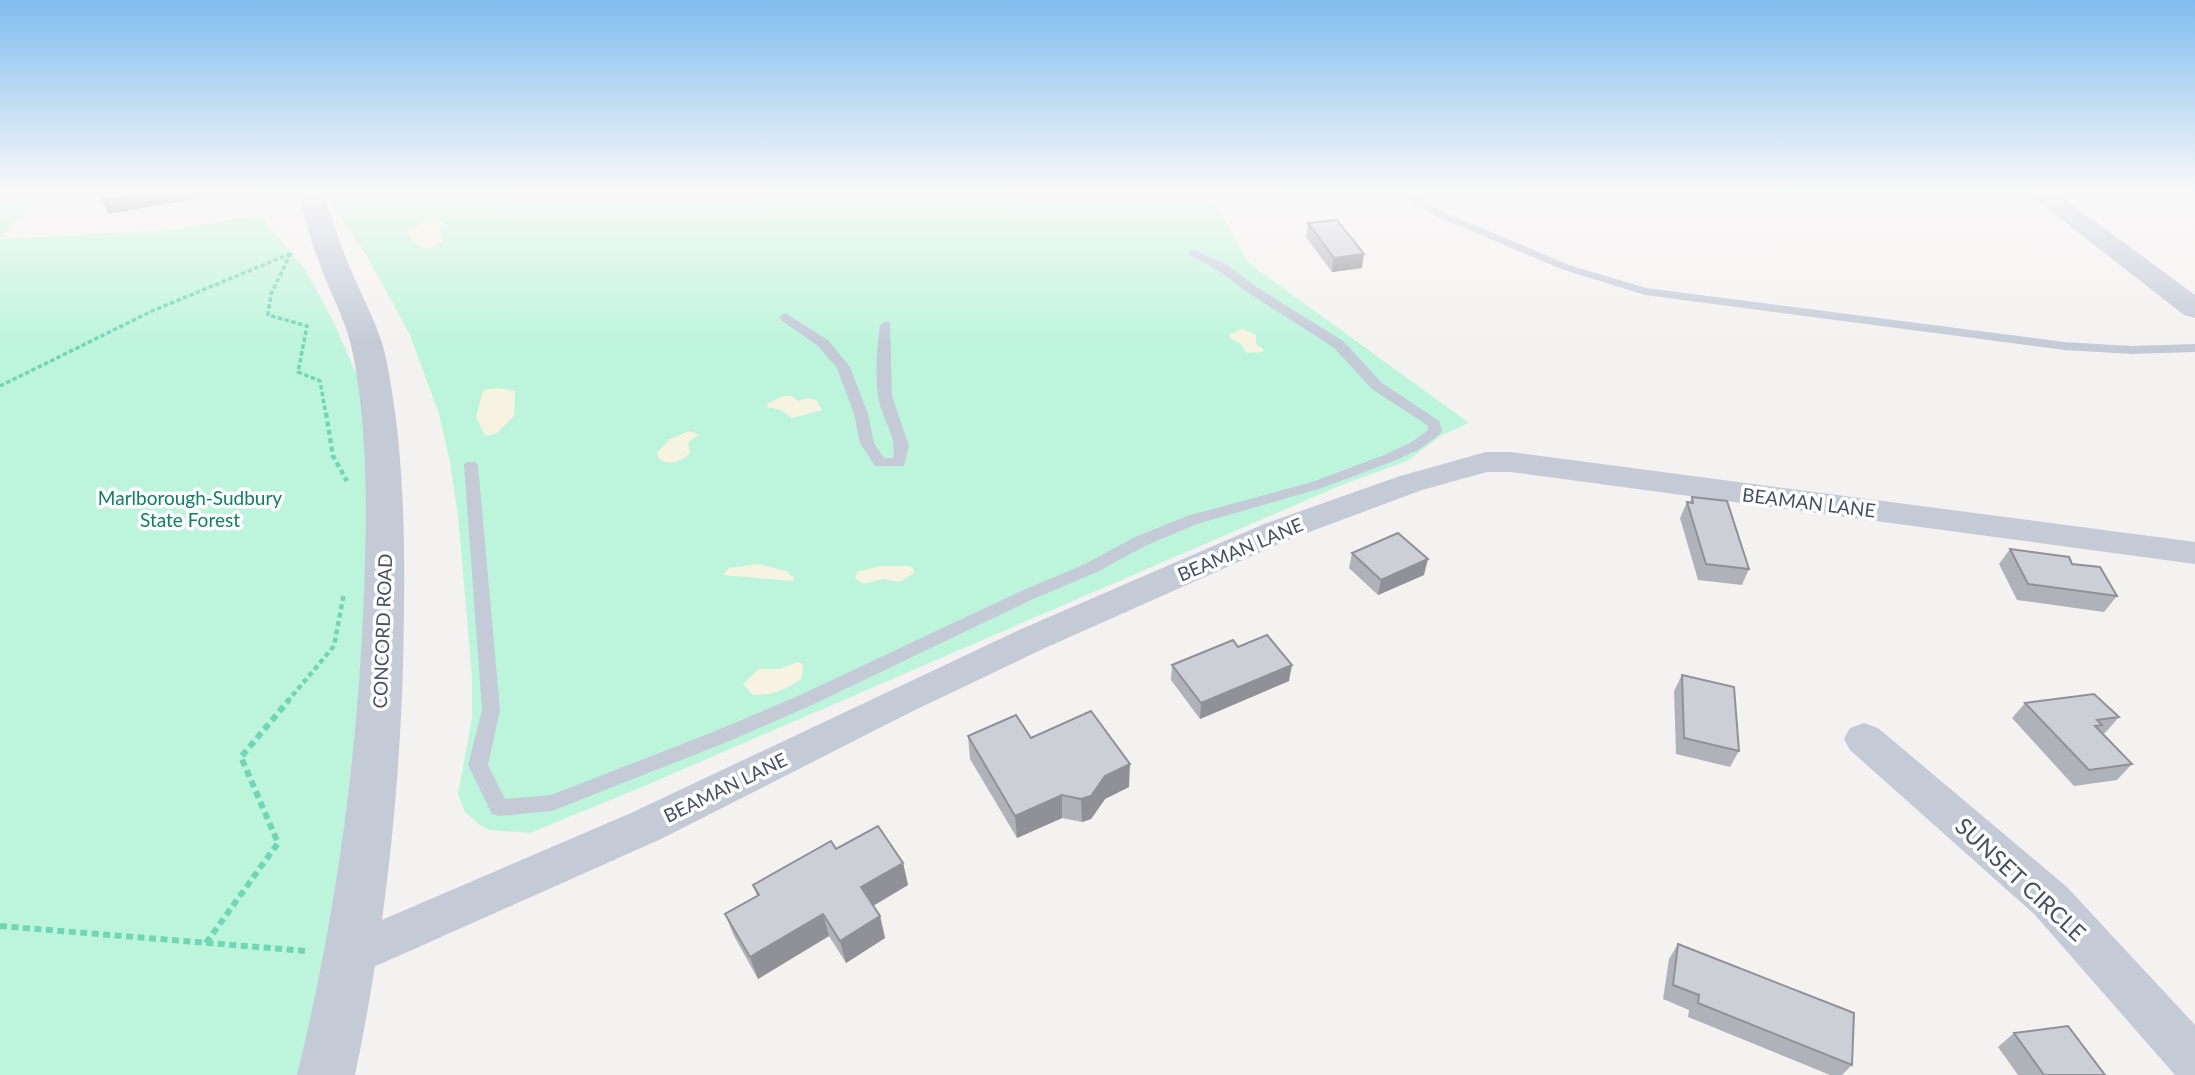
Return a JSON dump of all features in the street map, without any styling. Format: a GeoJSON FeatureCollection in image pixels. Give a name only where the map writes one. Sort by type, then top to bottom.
{"type":"FeatureCollection","features":[{"type":"Feature","properties":{"kind":"street","name":"CONCORD ROAD"},"geometry":{"type":"LineString","coordinates":[[309,244],[309,248],[361,328],[370,357],[383,503],[384,597],[376,779],[351,955],[326,1075]]}},
{"type":"Feature","properties":{"kind":"street"},"geometry":{"type":"LineString","coordinates":[[2109,244],[2195,309]]}},
{"type":"Feature","properties":{"kind":"street","name":"BEAMAN LANE"},"geometry":{"type":"LineString","coordinates":[[351,955],[646,826],[897,702],[1276,532],[1411,483],[1486,462],[1511,462],[2195,553]]}},
{"type":"Feature","properties":{"kind":"street","name":"SUNSET CIRCLE"},"geometry":{"type":"LineString","coordinates":[[1864,738],[2052,901],[2195,1061]]}},
{"type":"Feature","properties":{"kind":"lane"},"geometry":{"type":"LineString","coordinates":[[1511,244],[1565,267],[1645,291],[2064,346],[2132,350],[2195,348]]}},
{"type":"Feature","properties":{"kind":"lane"},"geometry":{"type":"LineString","coordinates":[[471,466],[491,710],[478,765],[499,808],[552,803],[804,701],[1025,596],[1091,568],[1141,541],[1192,520],[1317,485],[1389,458],[1415,446],[1436,431],[1434,425],[1419,412],[1377,386],[1338,344],[1223,268],[1194,253]]}},
{"type":"Feature","properties":{"kind":"lane"},"geometry":{"type":"LineString","coordinates":[[785,317],[823,343],[844,368],[861,414],[867,443],[880,463],[899,463],[904,448],[887,406],[884,344],[886,325]]}},
{"type":"Feature","properties":{"kind":"path"},"geometry":{"type":"LineString","coordinates":[[0,386],[152,311],[309,248]]}},
{"type":"Feature","properties":{"kind":"path"},"geometry":{"type":"LineString","coordinates":[[309,248],[271,294],[268,316],[307,326],[298,372],[320,381],[333,456],[354,492]]}},
{"type":"Feature","properties":{"kind":"path"},"geometry":{"type":"LineString","coordinates":[[206,943],[278,843],[242,757],[334,646],[346,582]]}},
{"type":"Feature","properties":{"kind":"path"},"geometry":{"type":"LineString","coordinates":[[0,926],[351,955]]}},
{"type":"Feature","properties":{"kind":"green space","name":"Marlborough-Sudbury State Forest"},"geometry":{"type":"Polygon","coordinates":[[[0,244],[284,244],[306,271],[333,321],[366,396],[373,679],[306,1075],[0,1075],[0,244]]]}},
{"type":"Feature","properties":{"kind":"green space"},"geometry":{"type":"Polygon","coordinates":[[[359,244],[1238,244],[1250,264],[1469,423],[1442,435],[1407,461],[1344,484],[642,787],[530,833],[490,830],[465,812],[458,794],[472,718],[472,676],[458,515],[450,462],[439,414],[410,335],[359,244]]]}},
{"type":"Feature","properties":{"kind":"sand"},"geometry":{"type":"Polygon","coordinates":[[[417,244],[438,244],[432,248],[417,244]]]}},
{"type":"Feature","properties":{"kind":"sand"},"geometry":{"type":"Polygon","coordinates":[[[1242,329],[1256,335],[1256,343],[1264,350],[1262,352],[1247,353],[1241,344],[1230,338],[1230,334],[1242,329]]]}},
{"type":"Feature","properties":{"kind":"sand"},"geometry":{"type":"Polygon","coordinates":[[[498,388],[515,391],[514,416],[497,433],[485,436],[476,416],[480,400],[484,390],[498,388]]]}},
{"type":"Feature","properties":{"kind":"sand"},"geometry":{"type":"Polygon","coordinates":[[[784,396],[792,396],[799,401],[807,398],[816,400],[822,410],[792,418],[781,410],[767,407],[768,403],[784,396]]]}},
{"type":"Feature","properties":{"kind":"sand"},"geometry":{"type":"Polygon","coordinates":[[[689,431],[699,435],[688,442],[690,453],[675,462],[659,459],[657,453],[670,439],[689,431]]]}},
{"type":"Feature","properties":{"kind":"sand"},"geometry":{"type":"Polygon","coordinates":[[[758,564],[786,571],[794,578],[793,581],[723,575],[729,568],[758,564]]]}},
{"type":"Feature","properties":{"kind":"sand"},"geometry":{"type":"Polygon","coordinates":[[[880,566],[909,566],[914,573],[900,582],[883,579],[863,584],[855,578],[857,572],[880,566]]]}},
{"type":"Feature","properties":{"kind":"sand"},"geometry":{"type":"Polygon","coordinates":[[[798,662],[803,664],[802,678],[779,691],[753,695],[743,684],[759,669],[779,669],[798,662]]]}},
{"type":"Feature","properties":{"kind":"building"},"geometry":{"type":"Polygon","coordinates":[[[1324,244],[1356,244],[1364,254],[1334,258],[1324,244]]]}},
{"type":"Feature","properties":{"kind":"building"},"geometry":{"type":"Polygon","coordinates":[[[1692,497],[1727,501],[1749,569],[1706,564],[1687,502],[1693,503],[1692,497]]]}},
{"type":"Feature","properties":{"kind":"building"},"geometry":{"type":"Polygon","coordinates":[[[1398,533],[1428,559],[1381,580],[1352,553],[1398,533]]]}},
{"type":"Feature","properties":{"kind":"building"},"geometry":{"type":"Polygon","coordinates":[[[2010,549],[2069,557],[2072,564],[2100,567],[2117,596],[2028,584],[2010,549]]]}},
{"type":"Feature","properties":{"kind":"building"},"geometry":{"type":"Polygon","coordinates":[[[1267,635],[1292,665],[1201,703],[1172,665],[1233,640],[1238,647],[1267,635]]]}},
{"type":"Feature","properties":{"kind":"building"},"geometry":{"type":"Polygon","coordinates":[[[1682,675],[1734,687],[1739,751],[1684,738],[1682,675]]]}},
{"type":"Feature","properties":{"kind":"building"},"geometry":{"type":"Polygon","coordinates":[[[2094,694],[2119,717],[2097,720],[2102,725],[2095,726],[2132,764],[2089,770],[2025,703],[2094,694]]]}},
{"type":"Feature","properties":{"kind":"building"},"geometry":{"type":"Polygon","coordinates":[[[1091,711],[1130,764],[1105,776],[1091,796],[1081,799],[1062,795],[1015,816],[968,736],[1016,715],[1031,738],[1091,711]]]}},
{"type":"Feature","properties":{"kind":"building"},"geometry":{"type":"Polygon","coordinates":[[[878,826],[903,863],[861,887],[880,916],[840,941],[823,914],[750,957],[725,914],[759,895],[753,885],[831,841],[836,849],[878,826]]]}},
{"type":"Feature","properties":{"kind":"building"},"geometry":{"type":"Polygon","coordinates":[[[1678,944],[1854,1013],[1852,1065],[1698,1003],[1699,995],[1673,985],[1678,944]]]}},
{"type":"Feature","properties":{"kind":"building"},"geometry":{"type":"Polygon","coordinates":[[[2068,1026],[2105,1075],[2044,1075],[2014,1033],[2068,1026]]]}}]}
